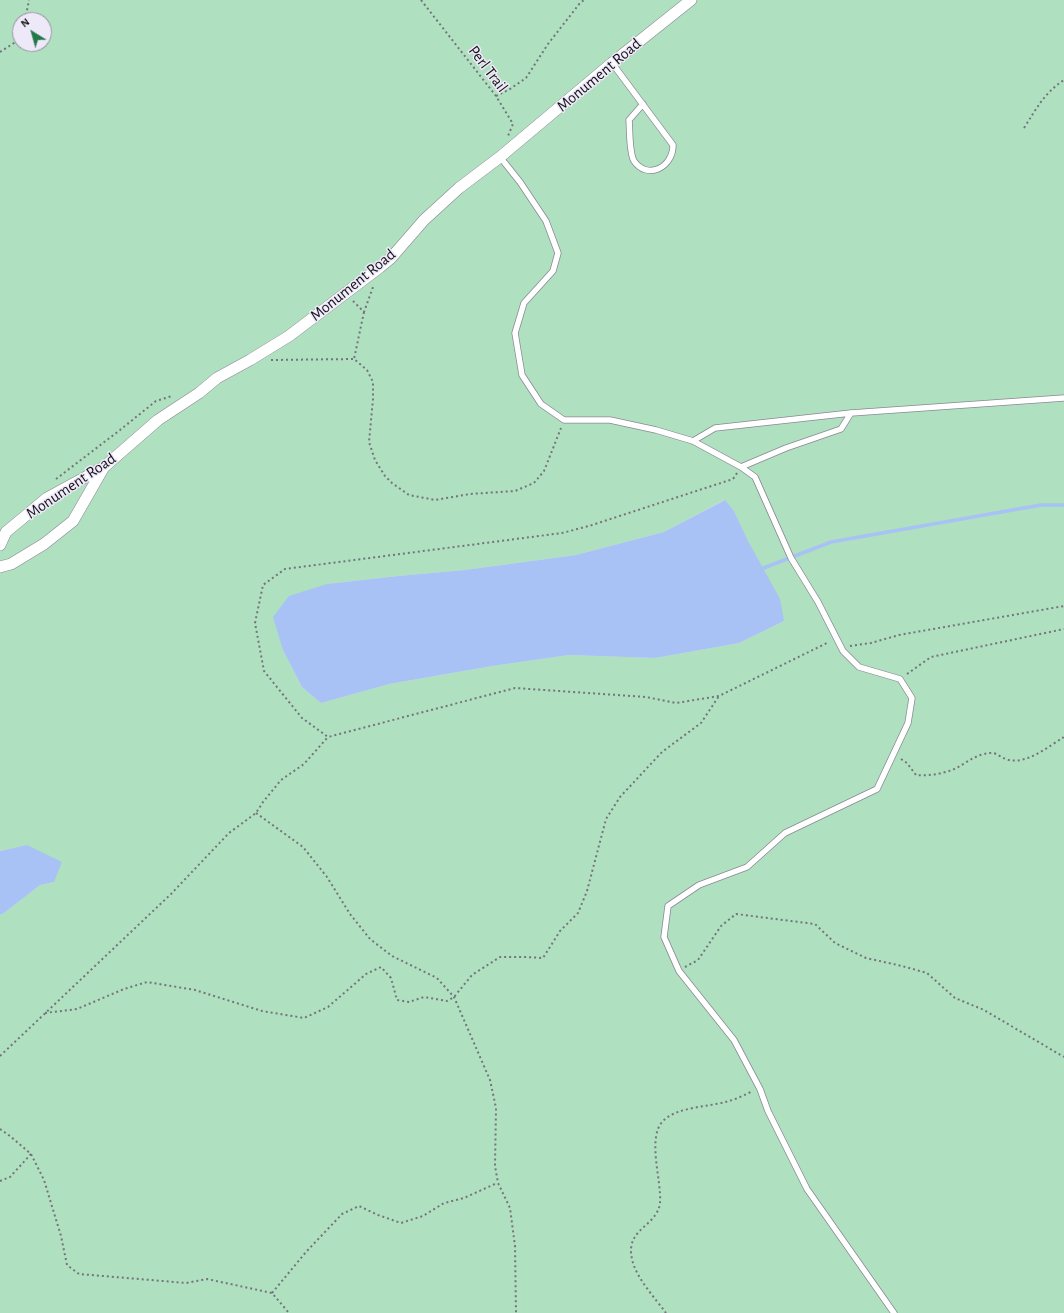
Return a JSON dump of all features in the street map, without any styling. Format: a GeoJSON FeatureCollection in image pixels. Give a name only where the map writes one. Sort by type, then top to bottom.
{"type":"FeatureCollection","features":[{"type":"Feature","properties":{"kind":"street","name":"Monument Road"},"geometry":{"type":"LineString","coordinates":[[0,545],[6,532],[47,498],[104,468],[158,420],[217,378],[289,336],[380,267],[391,258],[424,220],[459,188],[500,157],[612,63],[691,0]]}},
{"type":"Feature","properties":{"kind":"street"},"geometry":{"type":"LineString","coordinates":[[0,567],[11,564],[44,544],[73,521],[104,468]]}},
{"type":"Feature","properties":{"kind":"lane"},"geometry":{"type":"LineString","coordinates":[[612,63],[643,104],[673,145],[672,156],[662,168],[652,170],[641,167],[637,164],[632,155],[629,120],[643,104]]}},
{"type":"Feature","properties":{"kind":"lane"},"geometry":{"type":"LineString","coordinates":[[500,157],[520,182],[546,220],[558,253],[553,271],[524,303],[515,333],[522,375],[541,404],[564,420],[610,420],[656,430],[693,441],[741,467],[755,477],[791,558],[818,602],[843,651],[859,667],[900,679],[912,698],[908,723],[877,789],[784,833],[747,867],[700,885],[668,906],[664,937],[679,971],[734,1040],[760,1089],[768,1111],[807,1188],[894,1313]]}},
{"type":"Feature","properties":{"kind":"lane"},"geometry":{"type":"LineString","coordinates":[[693,441],[715,428],[851,413],[1064,398]]}},
{"type":"Feature","properties":{"kind":"lane"},"geometry":{"type":"LineString","coordinates":[[741,467],[786,448],[841,429],[851,413]]}},
{"type":"Feature","properties":{"kind":"path"},"geometry":{"type":"LineString","coordinates":[[27,12],[29,0]]}},
{"type":"Feature","properties":{"kind":"path","name":"Perl Trail"},"geometry":{"type":"LineString","coordinates":[[421,0],[496,96],[513,124],[508,137]]}},
{"type":"Feature","properties":{"kind":"path"},"geometry":{"type":"LineString","coordinates":[[496,96],[510,89],[526,78],[548,44],[584,0]]}},
{"type":"Feature","properties":{"kind":"path"},"geometry":{"type":"LineString","coordinates":[[0,52],[12,44]]}},
{"type":"Feature","properties":{"kind":"path"},"geometry":{"type":"LineString","coordinates":[[1024,128],[1044,96],[1054,86],[1064,80]]}},
{"type":"Feature","properties":{"kind":"path"},"geometry":{"type":"LineString","coordinates":[[354,359],[364,312],[380,267]]}},
{"type":"Feature","properties":{"kind":"path"},"geometry":{"type":"LineString","coordinates":[[345,294],[364,312]]}},
{"type":"Feature","properties":{"kind":"path"},"geometry":{"type":"LineString","coordinates":[[250,360],[354,359],[367,370],[373,382],[369,442],[375,460],[385,476],[409,495],[435,500],[470,494],[515,491],[534,483],[544,471],[564,420]]}},
{"type":"Feature","properties":{"kind":"path"},"geometry":{"type":"LineString","coordinates":[[55,480],[156,401],[169,398],[174,395]]}},
{"type":"Feature","properties":{"kind":"path"},"geometry":{"type":"LineString","coordinates":[[328,737],[302,718],[264,671],[256,623],[263,585],[285,569],[562,533],[589,526],[733,479],[741,467]]}},
{"type":"Feature","properties":{"kind":"path"},"geometry":{"type":"LineString","coordinates":[[841,647],[871,643],[899,634],[1064,606]]}},
{"type":"Feature","properties":{"kind":"path"},"geometry":{"type":"LineString","coordinates":[[900,679],[931,657],[1064,628]]}},
{"type":"Feature","properties":{"kind":"path"},"geometry":{"type":"LineString","coordinates":[[0,1056],[171,894],[229,833],[256,813],[281,780],[304,764],[328,737],[516,688],[646,697],[676,703],[719,696],[837,639]]}},
{"type":"Feature","properties":{"kind":"path"},"geometry":{"type":"LineString","coordinates":[[45,1013],[77,1009],[124,989],[147,982],[195,990],[262,1011],[304,1018],[328,1007],[366,974],[381,968],[391,978],[397,1000],[409,1002],[424,997],[447,1001],[454,997],[472,975],[500,957],[543,958],[560,931],[578,913],[587,891],[606,819],[620,797],[662,752],[701,723],[719,696]]}},
{"type":"Feature","properties":{"kind":"path"},"geometry":{"type":"LineString","coordinates":[[893,754],[907,763],[916,775],[927,776],[952,770],[972,758],[993,753],[1009,760],[1025,759],[1043,750],[1064,736]]}},
{"type":"Feature","properties":{"kind":"path"},"geometry":{"type":"LineString","coordinates":[[256,813],[303,847],[327,877],[350,914],[370,939],[392,956],[437,978],[454,997],[490,1080],[496,1108],[494,1166],[498,1182],[510,1208],[515,1246],[516,1313]]}},
{"type":"Feature","properties":{"kind":"path"},"geometry":{"type":"LineString","coordinates":[[679,971],[698,960],[720,926],[736,914],[815,924],[835,943],[866,958],[927,973],[955,998],[984,1010],[1064,1057]]}},
{"type":"Feature","properties":{"kind":"path"},"geometry":{"type":"LineString","coordinates":[[666,1313],[635,1270],[631,1246],[634,1236],[640,1229],[651,1221],[657,1212],[660,1202],[655,1146],[660,1126],[664,1120],[675,1112],[726,1102],[760,1089]]}},
{"type":"Feature","properties":{"kind":"path"},"geometry":{"type":"LineString","coordinates":[[0,1129],[31,1154],[44,1180],[61,1236],[67,1265],[79,1274],[186,1283],[207,1279],[272,1293],[288,1313]]}},
{"type":"Feature","properties":{"kind":"path"},"geometry":{"type":"LineString","coordinates":[[0,1181],[10,1176],[31,1154]]}},
{"type":"Feature","properties":{"kind":"path"},"geometry":{"type":"LineString","coordinates":[[272,1293],[306,1252],[342,1214],[359,1206],[378,1215],[401,1223],[423,1216],[444,1204],[464,1198],[498,1182]]}},
{"type":"Feature","properties":{"kind":"green space"},"geometry":{"type":"Polygon","coordinates":[[[0,0],[1064,0],[1064,1313],[0,1313],[0,915],[40,885],[54,882],[27,845],[0,851],[0,0]],[[724,500],[664,532],[576,555],[465,570],[327,584],[283,650],[302,687],[321,703],[389,684],[492,666],[569,655],[655,658],[739,643],[784,621],[734,511],[724,500]]]}},
{"type":"Feature","properties":{"kind":"water"},"geometry":{"type":"Polygon","coordinates":[[[725,500],[734,511],[748,541],[780,599],[784,621],[739,643],[655,658],[569,655],[492,666],[389,684],[321,703],[302,687],[283,650],[273,617],[289,596],[327,584],[465,570],[576,555],[664,532],[725,500]]]}},
{"type":"Feature","properties":{"kind":"water"},"geometry":{"type":"Polygon","coordinates":[[[27,845],[62,862],[54,882],[40,885],[0,915],[0,851],[27,845]]]}},
{"type":"Feature","properties":{"kind":"waterway"},"geometry":{"type":"LineString","coordinates":[[761,569],[831,542],[1041,505],[1064,505]]}}]}
